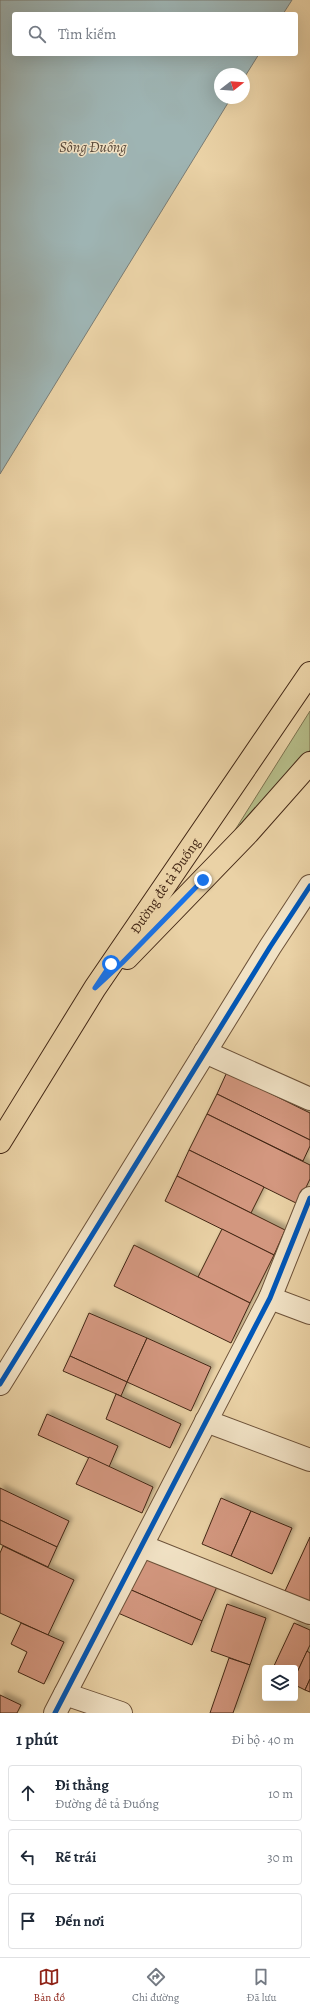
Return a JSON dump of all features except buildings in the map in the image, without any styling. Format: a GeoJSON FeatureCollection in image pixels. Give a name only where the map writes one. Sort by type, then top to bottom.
{"type":"FeatureCollection","features":[{"type":"Feature","properties":{"kind":"main road","name":"Đường đê tả Đuống"},"geometry":{"type":"LineString","coordinates":[[0,1142],[95,988],[310,673]]}},
{"type":"Feature","properties":{"kind":"main road"},"geometry":{"type":"LineString","coordinates":[[95,988],[150,935],[248,832],[310,763]]}},
{"type":"Feature","properties":{"kind":"street"},"geometry":{"type":"LineString","coordinates":[[0,1384],[270,947],[310,886]]}},
{"type":"Feature","properties":{"kind":"street"},"geometry":{"type":"LineString","coordinates":[[205,1052],[310,1099]]}},
{"type":"Feature","properties":{"kind":"street"},"geometry":{"type":"LineString","coordinates":[[55,1713],[270,1298],[310,1198]]}},
{"type":"Feature","properties":{"kind":"street"},"geometry":{"type":"LineString","coordinates":[[270,1298],[310,1313]]}},
{"type":"Feature","properties":{"kind":"street"},"geometry":{"type":"LineString","coordinates":[[206,1421],[310,1460]]}},
{"type":"Feature","properties":{"kind":"street"},"geometry":{"type":"LineString","coordinates":[[142,1546],[310,1613]]}},
{"type":"Feature","properties":{"kind":"street"},"geometry":{"type":"LineString","coordinates":[[65,1694],[121,1713]]}},
{"type":"Feature","properties":{"kind":"green space"},"geometry":{"type":"Polygon","coordinates":[[[310,711],[310,750],[274,792],[230,838],[310,711]]]}},
{"type":"Feature","properties":{"kind":"water","name":"Sông Đuống"},"geometry":{"type":"Polygon","coordinates":[[[0,0],[292,0],[284,12],[12,12],[12,56],[258,56],[250,68],[214,68],[214,104],[227,104],[0,474],[0,0]]]}},
{"type":"Feature","properties":{"kind":"cycle path"},"geometry":{"type":"LineString","coordinates":[[0,1384],[270,947],[310,886]]}},
{"type":"Feature","properties":{"kind":"cycle path"},"geometry":{"type":"LineString","coordinates":[[55,1713],[270,1298],[310,1198]]}},
{"type":"Feature","properties":{"kind":"route"},"geometry":{"type":"LineString","coordinates":[[111,964],[95,988],[122,963],[203,880]]}}]}
